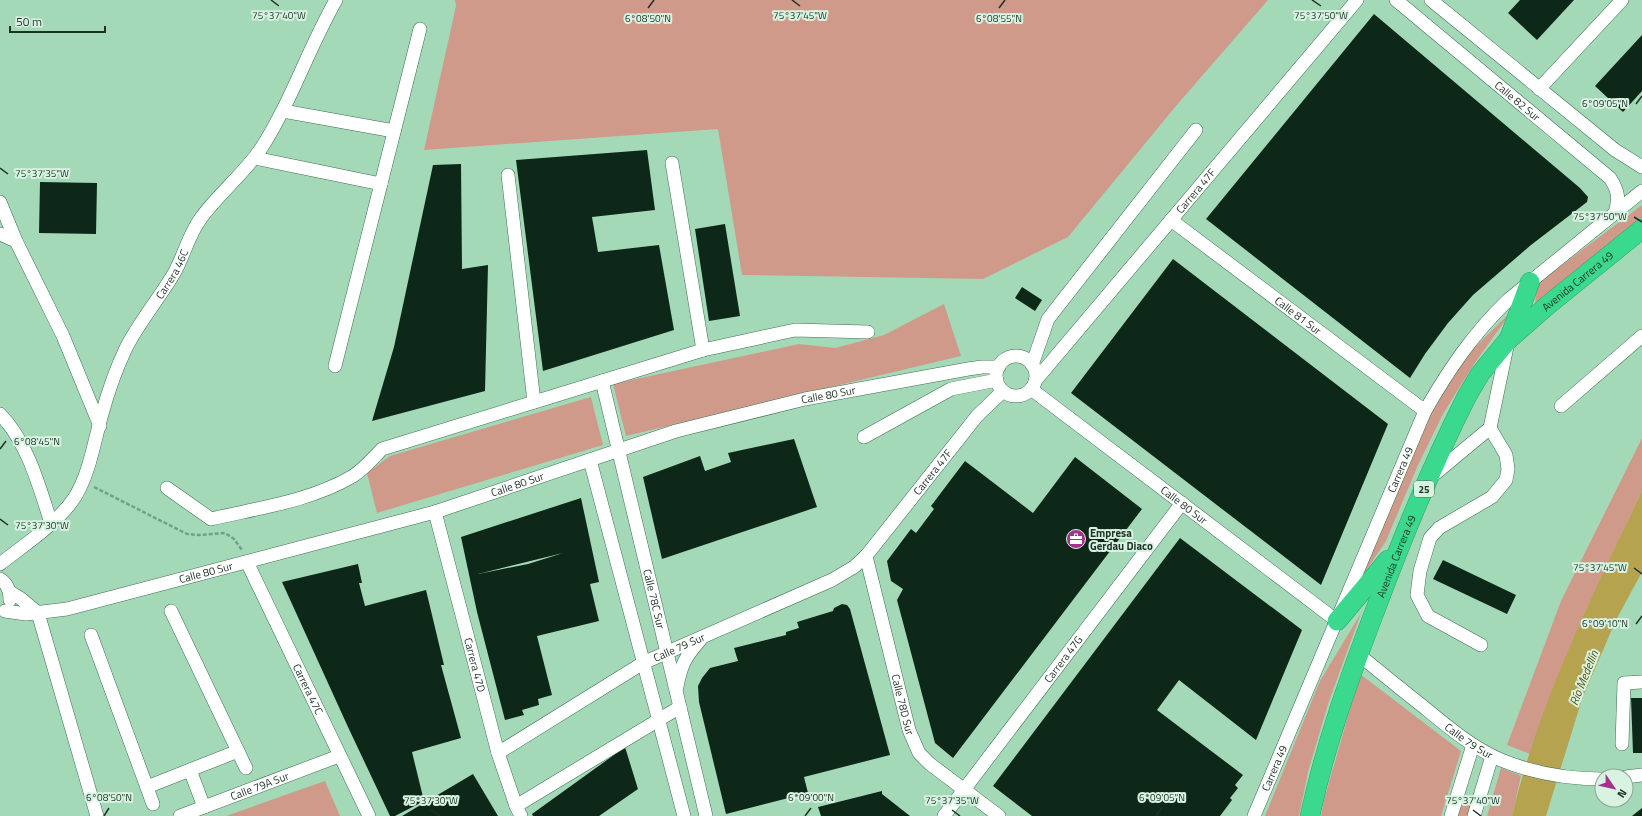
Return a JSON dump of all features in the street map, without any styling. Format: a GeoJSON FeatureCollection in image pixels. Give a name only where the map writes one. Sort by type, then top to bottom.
{"type":"FeatureCollection","features":[{"type":"Feature","properties":{"kind":"highway","name":"Avenida Carrera 49"},"geometry":{"type":"LineString","coordinates":[[1310,816],[1322,763],[1358,654],[1398,548],[1467,396],[1480,374],[1508,340],[1548,305],[1642,229]]}},
{"type":"Feature","properties":{"kind":"highway"},"geometry":{"type":"LineString","coordinates":[[1508,340],[1530,282]]}},
{"type":"Feature","properties":{"kind":"highway"},"geometry":{"type":"LineString","coordinates":[[1337,621],[1398,548]]}},
{"type":"Feature","properties":{"kind":"street","name":"Carrera 46C"},"geometry":{"type":"LineString","coordinates":[[0,564],[51,523],[74,498],[83,481],[115,374],[126,349],[174,274],[192,233],[211,204],[255,158],[283,111],[336,0]]}},
{"type":"Feature","properties":{"kind":"street","name":"Carrera 47F"},"geometry":{"type":"LineString","coordinates":[[1033,385],[1357,0]]}},
{"type":"Feature","properties":{"kind":"street","name":"Calle 82 Sur"},"geometry":{"type":"LineString","coordinates":[[1396,0],[1610,178],[1618,196],[1615,213]]}},
{"type":"Feature","properties":{"kind":"street"},"geometry":{"type":"LineString","coordinates":[[1431,0],[1615,150],[1642,167]]}},
{"type":"Feature","properties":{"kind":"street"},"geometry":{"type":"LineString","coordinates":[[1539,89],[1622,0]]}},
{"type":"Feature","properties":{"kind":"street"},"geometry":{"type":"LineString","coordinates":[[335,366],[420,29]]}},
{"type":"Feature","properties":{"kind":"street"},"geometry":{"type":"LineString","coordinates":[[283,111],[394,131]]}},
{"type":"Feature","properties":{"kind":"street"},"geometry":{"type":"LineString","coordinates":[[1032,365],[1048,319],[1196,130]]}},
{"type":"Feature","properties":{"kind":"street"},"geometry":{"type":"LineString","coordinates":[[255,158],[381,184]]}},
{"type":"Feature","properties":{"kind":"street"},"geometry":{"type":"LineString","coordinates":[[672,163],[703,350]]}},
{"type":"Feature","properties":{"kind":"street"},"geometry":{"type":"LineString","coordinates":[[508,175],[534,402]]}},
{"type":"Feature","properties":{"kind":"street","name":"Carrera 49"},"geometry":{"type":"LineString","coordinates":[[1254,816],[1425,411],[1452,366],[1468,343],[1492,316],[1530,282],[1642,191]]}},
{"type":"Feature","properties":{"kind":"street"},"geometry":{"type":"LineString","coordinates":[[0,202],[16,242],[63,336],[100,426]]}},
{"type":"Feature","properties":{"kind":"street","name":"Calle 81 Sur"},"geometry":{"type":"LineString","coordinates":[[1171,220],[1425,411]]}},
{"type":"Feature","properties":{"kind":"street"},"geometry":{"type":"LineString","coordinates":[[0,234],[16,242]]}},
{"type":"Feature","properties":{"kind":"street"},"geometry":{"type":"LineString","coordinates":[[167,488],[211,518],[281,503],[321,491],[353,476],[382,449],[703,350],[795,330],[868,332]]}},
{"type":"Feature","properties":{"kind":"street"},"geometry":{"type":"LineString","coordinates":[[1561,406],[1642,336]]}},
{"type":"Feature","properties":{"kind":"street"},"geometry":{"type":"LineString","coordinates":[[1429,479],[1490,428],[1508,340]]}},
{"type":"Feature","properties":{"kind":"street"},"geometry":{"type":"LineString","coordinates":[[1014,357],[1026,359],[1032,365],[1036,375],[1033,385],[1020,396],[1014,396],[999,379],[1008,358],[1014,357]]}},
{"type":"Feature","properties":{"kind":"street","name":"Calle 80 Sur"},"geometry":{"type":"LineString","coordinates":[[2,612],[26,614],[67,609],[435,512],[676,431],[805,398],[982,367],[999,379]]}},
{"type":"Feature","properties":{"kind":"street"},"geometry":{"type":"LineString","coordinates":[[864,437],[951,389],[999,379]]}},
{"type":"Feature","properties":{"kind":"street","name":"Carrera 47F"},"geometry":{"type":"LineString","coordinates":[[866,556],[977,416],[999,379]]}},
{"type":"Feature","properties":{"kind":"street","name":"Calle 78C Sur"},"geometry":{"type":"LineString","coordinates":[[602,381],[706,816]]}},
{"type":"Feature","properties":{"kind":"street","name":"Calle 80 Sur"},"geometry":{"type":"LineString","coordinates":[[1033,385],[1182,503],[1337,621]]}},
{"type":"Feature","properties":{"kind":"street"},"geometry":{"type":"LineString","coordinates":[[0,414],[12,426],[33,468],[51,523]]}},
{"type":"Feature","properties":{"kind":"street"},"geometry":{"type":"LineString","coordinates":[[1481,645],[1428,616],[1417,595],[1420,570],[1430,538],[1439,528],[1492,497],[1506,480],[1508,468],[1506,455],[1490,428]]}},
{"type":"Feature","properties":{"kind":"street"},"geometry":{"type":"LineString","coordinates":[[590,460],[684,816]]}},
{"type":"Feature","properties":{"kind":"street","name":"Carrera 47G"},"geometry":{"type":"LineString","coordinates":[[944,816],[1182,503]]}},
{"type":"Feature","properties":{"kind":"street","name":"Carrera 47D"},"geometry":{"type":"LineString","coordinates":[[435,512],[498,752],[519,811]]}},
{"type":"Feature","properties":{"kind":"street"},"geometry":{"type":"LineString","coordinates":[[2,612],[10,599],[10,592],[1,580],[18,550]]}},
{"type":"Feature","properties":{"kind":"street","name":"Calle 79 Sur"},"geometry":{"type":"LineString","coordinates":[[498,752],[643,663],[832,580],[854,567],[866,556]]}},
{"type":"Feature","properties":{"kind":"street","name":"Calle 78D Sur"},"geometry":{"type":"LineString","coordinates":[[866,556],[913,742],[918,753],[930,764],[999,816]]}},
{"type":"Feature","properties":{"kind":"street","name":"Carrera 47C"},"geometry":{"type":"LineString","coordinates":[[247,562],[368,816]]}},
{"type":"Feature","properties":{"kind":"street"},"geometry":{"type":"LineString","coordinates":[[10,592],[38,613],[97,816]]}},
{"type":"Feature","properties":{"kind":"street"},"geometry":{"type":"LineString","coordinates":[[171,611],[246,768]]}},
{"type":"Feature","properties":{"kind":"street"},"geometry":{"type":"LineString","coordinates":[[91,635],[153,804]]}},
{"type":"Feature","properties":{"kind":"street"},"geometry":{"type":"LineString","coordinates":[[676,690],[682,665],[688,654],[704,636]]}},
{"type":"Feature","properties":{"kind":"street","name":"Calle 79 Sur"},"geometry":{"type":"LineString","coordinates":[[1358,654],[1440,721],[1473,745],[1492,756],[1515,765],[1561,777],[1594,779]]}},
{"type":"Feature","properties":{"kind":"street"},"geometry":{"type":"LineString","coordinates":[[1622,744],[1624,683],[1642,682]]}},
{"type":"Feature","properties":{"kind":"street"},"geometry":{"type":"LineString","coordinates":[[519,811],[680,707]]}},
{"type":"Feature","properties":{"kind":"street"},"geometry":{"type":"LineString","coordinates":[[1451,816],[1473,745]]}},
{"type":"Feature","properties":{"kind":"street"},"geometry":{"type":"LineString","coordinates":[[147,787],[238,751]]}},
{"type":"Feature","properties":{"kind":"street","name":"Calle 79A Sur"},"geometry":{"type":"LineString","coordinates":[[180,816],[339,756]]}},
{"type":"Feature","properties":{"kind":"street"},"geometry":{"type":"LineString","coordinates":[[1474,816],[1492,756]]}},
{"type":"Feature","properties":{"kind":"street"},"geometry":{"type":"LineString","coordinates":[[190,770],[204,807]]}},
{"type":"Feature","properties":{"kind":"street"},"geometry":{"type":"LineString","coordinates":[[1459,792],[1468,792],[1479,799]]}},
{"type":"Feature","properties":{"kind":"path"},"geometry":{"type":"LineString","coordinates":[[83,481],[187,534],[199,535],[225,533],[234,539],[247,562]]}},
{"type":"Feature","properties":{"kind":"shaded area"},"geometry":{"type":"Polygon","coordinates":[[[455,0],[1268,0],[1176,106],[1068,237],[983,279],[742,275],[718,129],[424,150],[456,6],[455,0]]]}},
{"type":"Feature","properties":{"kind":"shaded area"},"geometry":{"type":"Polygon","coordinates":[[[1642,205],[1642,218],[1535,306],[1537,284],[1642,205]]]}},
{"type":"Feature","properties":{"kind":"shaded area"},"geometry":{"type":"Polygon","coordinates":[[[944,304],[961,356],[626,436],[613,384],[799,344],[835,348],[884,335],[944,304]]]}},
{"type":"Feature","properties":{"kind":"shaded area"},"geometry":{"type":"Polygon","coordinates":[[[1512,311],[1474,364],[1443,414],[1418,465],[1386,541],[1363,575],[1425,423],[1449,382],[1474,348],[1512,311]]]}},
{"type":"Feature","properties":{"kind":"shaded area"},"geometry":{"type":"Polygon","coordinates":[[[591,397],[603,445],[377,513],[367,473],[390,456],[591,397]]]}},
{"type":"Feature","properties":{"kind":"shaded area"},"geometry":{"type":"Polygon","coordinates":[[[1642,438],[1642,491],[1587,608],[1558,676],[1530,754],[1507,745],[1561,601],[1642,438]]]}},
{"type":"Feature","properties":{"kind":"shaded area"},"geometry":{"type":"Polygon","coordinates":[[[1361,613],[1328,704],[1308,772],[1299,816],[1265,816],[1320,681],[1361,613]]]}},
{"type":"Feature","properties":{"kind":"shaded area"},"geometry":{"type":"Polygon","coordinates":[[[1360,674],[1461,751],[1441,816],[1321,816],[1324,800],[1360,674]]]}},
{"type":"Feature","properties":{"kind":"shaded area"},"geometry":{"type":"Polygon","coordinates":[[[1501,768],[1521,776],[1512,816],[1487,816],[1501,768]]]}},
{"type":"Feature","properties":{"kind":"shaded area"},"geometry":{"type":"Polygon","coordinates":[[[325,781],[340,816],[226,816],[325,781]]]}},
{"type":"Feature","properties":{"kind":"shaded area"},"geometry":{"type":"Polygon","coordinates":[[[1462,798],[1472,802],[1468,816],[1457,816],[1462,798]]]}},
{"type":"Feature","properties":{"kind":"water","name":"Río Medellín"},"geometry":{"type":"Polygon","coordinates":[[[1642,491],[1642,572],[1616,620],[1582,699],[1546,816],[1512,816],[1523,774],[1537,732],[1568,650],[1642,491]]]}},
{"type":"Feature","properties":{"kind":"building"},"geometry":{"type":"Polygon","coordinates":[[[1520,0],[1574,0],[1537,40],[1508,13],[1520,0]]]}},
{"type":"Feature","properties":{"kind":"building"},"geometry":{"type":"Polygon","coordinates":[[[1374,14],[1580,188],[1588,197],[1587,202],[1531,245],[1473,295],[1448,323],[1425,354],[1410,378],[1206,219],[1374,14]]]}},
{"type":"Feature","properties":{"kind":"building"},"geometry":{"type":"Polygon","coordinates":[[[1642,35],[1642,91],[1623,112],[1595,86],[1642,35]]]}},
{"type":"Feature","properties":{"kind":"building"},"geometry":{"type":"Polygon","coordinates":[[[647,150],[655,210],[592,217],[598,252],[659,245],[674,330],[543,371],[516,160],[647,150]]]}},
{"type":"Feature","properties":{"kind":"building"},"geometry":{"type":"Polygon","coordinates":[[[461,164],[462,269],[488,265],[485,391],[372,421],[394,347],[433,165],[461,164]]]}},
{"type":"Feature","properties":{"kind":"building"},"geometry":{"type":"Polygon","coordinates":[[[40,182],[97,183],[96,234],[39,233],[40,182]]]}},
{"type":"Feature","properties":{"kind":"building"},"geometry":{"type":"Polygon","coordinates":[[[725,224],[740,316],[709,321],[695,229],[725,224]]]}},
{"type":"Feature","properties":{"kind":"building"},"geometry":{"type":"Polygon","coordinates":[[[1173,259],[1388,424],[1321,585],[1071,393],[1173,259]]]}},
{"type":"Feature","properties":{"kind":"building"},"geometry":{"type":"Polygon","coordinates":[[[1022,287],[1042,300],[1035,311],[1015,298],[1022,287]]]}},
{"type":"Feature","properties":{"kind":"building"},"geometry":{"type":"Polygon","coordinates":[[[794,439],[817,507],[662,559],[643,477],[700,456],[705,471],[731,462],[728,453],[794,439]]]}},
{"type":"Feature","properties":{"kind":"building"},"geometry":{"type":"Polygon","coordinates":[[[1075,457],[1142,509],[953,758],[935,743],[897,600],[903,589],[891,581],[887,561],[911,529],[916,533],[934,509],[931,506],[965,461],[1033,513],[1075,457]]]}},
{"type":"Feature","properties":{"kind":"building"},"geometry":{"type":"Polygon","coordinates":[[[581,498],[599,582],[590,584],[599,621],[537,636],[552,695],[538,699],[539,705],[522,710],[524,715],[505,720],[477,612],[461,537],[581,498]],[[563,553],[478,574],[528,564],[563,553]]]}},
{"type":"Feature","properties":{"kind":"building"},"geometry":{"type":"Polygon","coordinates":[[[1180,538],[1302,630],[1256,740],[1179,680],[1157,710],[1243,775],[1235,785],[1238,788],[1230,798],[1232,800],[1220,816],[1032,816],[993,786],[1180,538]]]}},
{"type":"Feature","properties":{"kind":"building"},"geometry":{"type":"Polygon","coordinates":[[[1443,560],[1516,595],[1507,614],[1433,579],[1443,560]]]}},
{"type":"Feature","properties":{"kind":"building"},"geometry":{"type":"Polygon","coordinates":[[[358,564],[362,583],[359,583],[365,606],[426,590],[444,665],[441,665],[461,738],[412,752],[424,801],[395,816],[390,816],[282,582],[358,564]]]}},
{"type":"Feature","properties":{"kind":"building"},"geometry":{"type":"Polygon","coordinates":[[[842,604],[847,605],[850,609],[890,755],[804,777],[808,793],[726,814],[699,702],[698,686],[702,678],[710,668],[738,661],[734,648],[786,635],[786,632],[799,628],[797,622],[833,611],[834,608],[842,604]]]}},
{"type":"Feature","properties":{"kind":"building"},"geometry":{"type":"Polygon","coordinates":[[[1631,698],[1642,698],[1642,753],[1633,753],[1631,698]]]}},
{"type":"Feature","properties":{"kind":"building"},"geometry":{"type":"Polygon","coordinates":[[[625,747],[638,789],[599,816],[533,816],[532,814],[625,747]]]}},
{"type":"Feature","properties":{"kind":"building"},"geometry":{"type":"Polygon","coordinates":[[[473,774],[498,816],[402,816],[473,774]]]}},
{"type":"Feature","properties":{"kind":"building"},"geometry":{"type":"Polygon","coordinates":[[[882,791],[882,794],[910,816],[821,816],[818,807],[882,791]]]}},
{"type":"Feature","properties":{"kind":"building"},"geometry":{"type":"Polygon","coordinates":[[[1642,808],[1642,816],[1632,816],[1642,808]]]}},
{"type":"Feature","properties":{"kind":"place","name":"Empresa Gerdau Diaco"},"geometry":{"type":"Point","coordinates":[1076,539]}}]}
